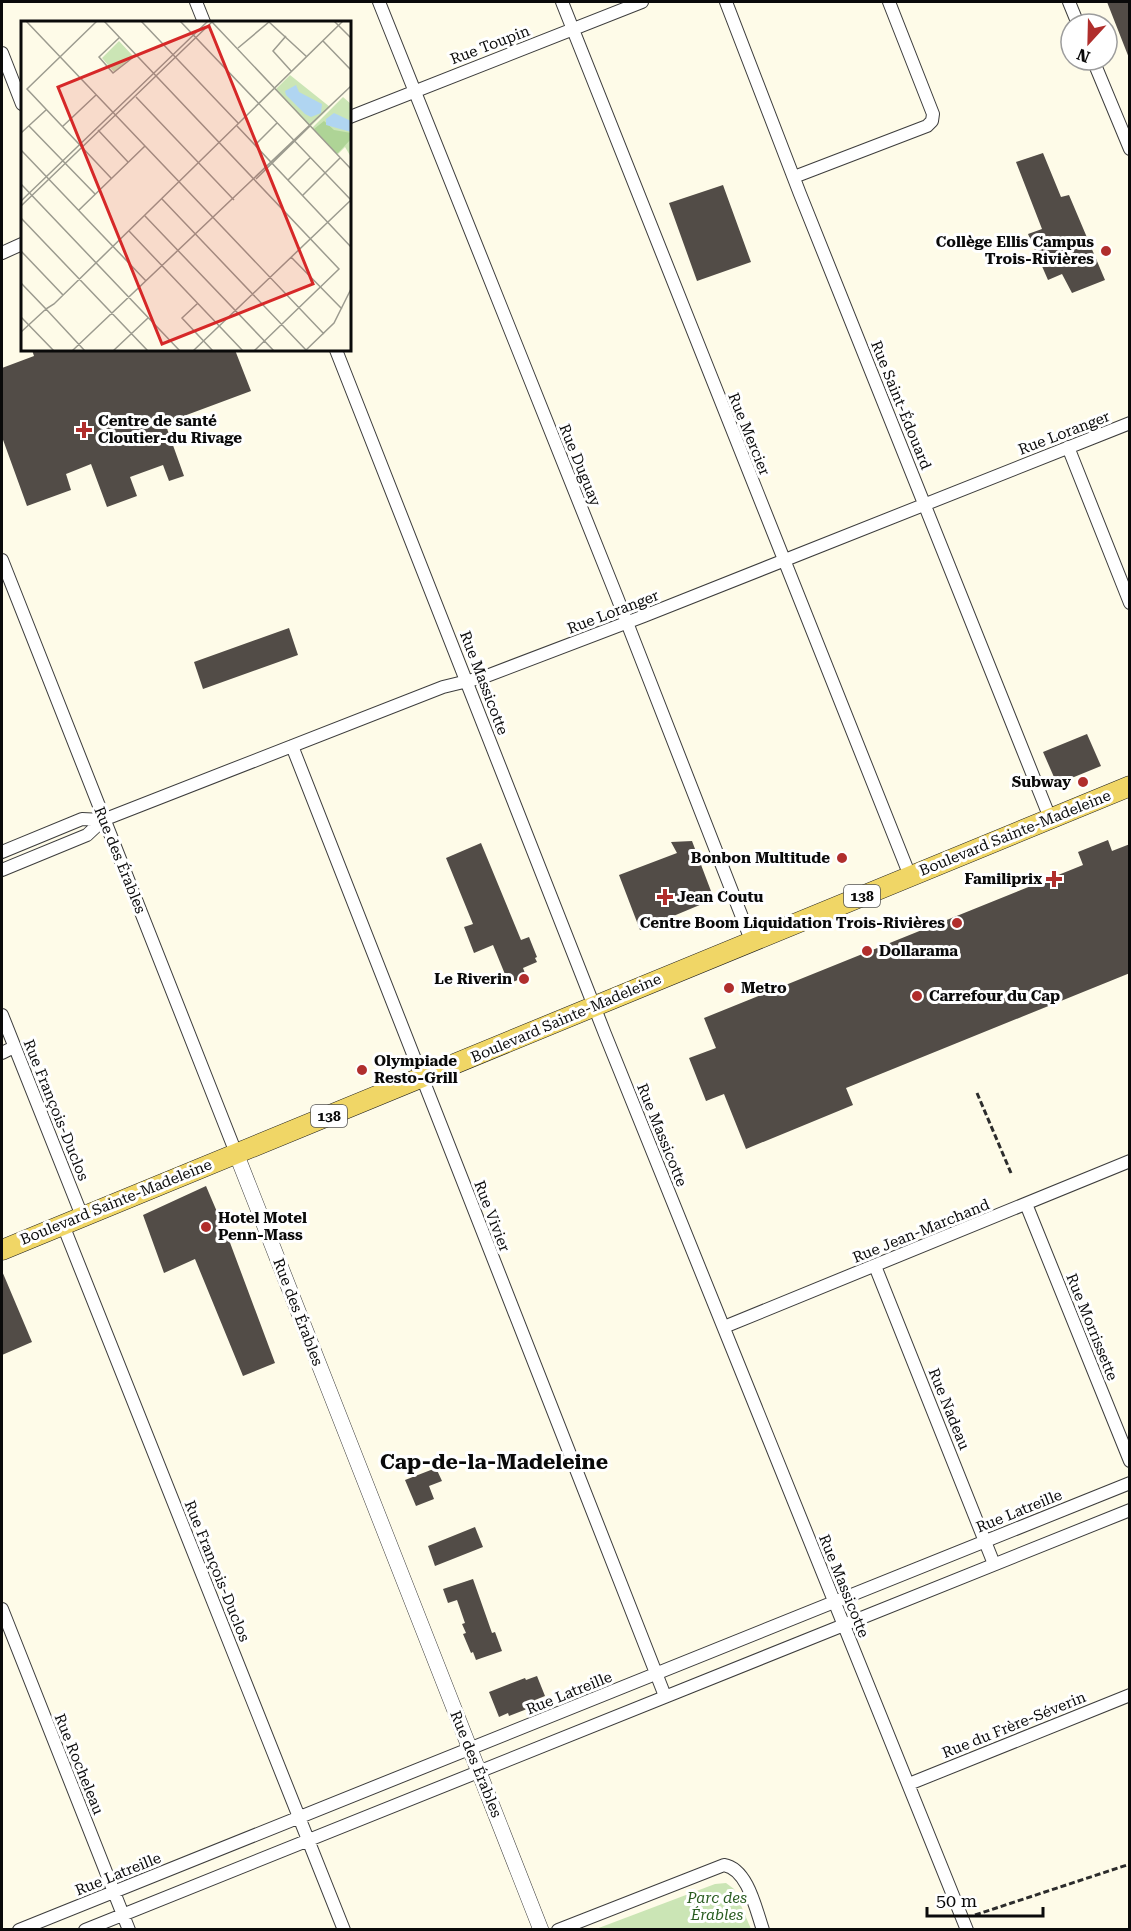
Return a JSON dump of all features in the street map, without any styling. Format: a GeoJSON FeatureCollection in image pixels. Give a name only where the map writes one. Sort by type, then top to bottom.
{"type":"FeatureCollection","features":[{"type":"Feature","properties":{"kind":"main road","name":"Boulevard Sainte-Madeleine"},"geometry":{"type":"LineString","coordinates":[[2,1250],[1130,786]]}},
{"type":"Feature","properties":{"kind":"street"},"geometry":{"type":"LineString","coordinates":[[196,2],[204,21]]}},
{"type":"Feature","properties":{"kind":"street","name":"Rue Duguay"},"geometry":{"type":"LineString","coordinates":[[379,2],[751,940]]}},
{"type":"Feature","properties":{"kind":"street","name":"Rue Mercier"},"geometry":{"type":"LineString","coordinates":[[562,2],[910,876]]}},
{"type":"Feature","properties":{"kind":"street","name":"Rue Toupin"},"geometry":{"type":"LineString","coordinates":[[351,117],[642,2]]}},
{"type":"Feature","properties":{"kind":"street","name":"Rue Saint-Édouard"},"geometry":{"type":"LineString","coordinates":[[726,2],[1050,818]]}},
{"type":"Feature","properties":{"kind":"street"},"geometry":{"type":"LineString","coordinates":[[794,177],[927,126],[932,121],[933,114],[889,2]]}},
{"type":"Feature","properties":{"kind":"street"},"geometry":{"type":"LineString","coordinates":[[2,53],[21,101]]}},
{"type":"Feature","properties":{"kind":"street"},"geometry":{"type":"LineString","coordinates":[[1098,72],[1130,150]]}},
{"type":"Feature","properties":{"kind":"street"},"geometry":{"type":"LineString","coordinates":[[2,253],[21,244]]}},
{"type":"Feature","properties":{"kind":"street","name":"Rue Massicotte"},"geometry":{"type":"LineString","coordinates":[[336,351],[594,1005],[965,1924]]}},
{"type":"Feature","properties":{"kind":"street","name":"Rue Loranger"},"geometry":{"type":"LineString","coordinates":[[2,870],[87,835],[104,820],[443,687],[484,677],[627,623],[1130,423]]}},
{"type":"Feature","properties":{"kind":"street"},"geometry":{"type":"LineString","coordinates":[[1068,447],[1130,603]]}},
{"type":"Feature","properties":{"kind":"street","name":"Rue des Érables"},"geometry":{"type":"LineString","coordinates":[[2,560],[541,1929]]}},
{"type":"Feature","properties":{"kind":"street","name":"Rue Vivier"},"geometry":{"type":"LineString","coordinates":[[292,746],[665,1696]]}},
{"type":"Feature","properties":{"kind":"street","name":"Rue Loranger"},"geometry":{"type":"LineString","coordinates":[[2,852],[82,819],[104,820]]}},
{"type":"Feature","properties":{"kind":"street","name":"Rue François-Duclos"},"geometry":{"type":"LineString","coordinates":[[2,1016],[82,1216]]}},
{"type":"Feature","properties":{"kind":"street"},"geometry":{"type":"LineString","coordinates":[[2,1053],[14,1047]]}},
{"type":"Feature","properties":{"kind":"street","name":"Rue Jean-Marchand"},"geometry":{"type":"LineString","coordinates":[[724,1328],[1130,1161]]}},
{"type":"Feature","properties":{"kind":"street","name":"Rue Morrissette"},"geometry":{"type":"LineString","coordinates":[[1026,1204],[1130,1461]]}},
{"type":"Feature","properties":{"kind":"street","name":"Rue François-Duclos"},"geometry":{"type":"LineString","coordinates":[[63,1225],[344,1929]]}},
{"type":"Feature","properties":{"kind":"street","name":"Rue Nadeau"},"geometry":{"type":"LineString","coordinates":[[875,1266],[994,1564]]}},
{"type":"Feature","properties":{"kind":"street","name":"Rue Latreille"},"geometry":{"type":"LineString","coordinates":[[19,1929],[1130,1483]]}},
{"type":"Feature","properties":{"kind":"street"},"geometry":{"type":"LineString","coordinates":[[85,1929],[1130,1510]]}},
{"type":"Feature","properties":{"kind":"street","name":"Rue Rocheleau"},"geometry":{"type":"LineString","coordinates":[[2,1609],[129,1929]]}},
{"type":"Feature","properties":{"kind":"street","name":"Rue du Frère-Séverin"},"geometry":{"type":"LineString","coordinates":[[909,1784],[1130,1695]]}},
{"type":"Feature","properties":{"kind":"street"},"geometry":{"type":"LineString","coordinates":[[558,1929],[724,1865],[734,1868],[744,1878],[763,1929]]}},
{"type":"Feature","properties":{"kind":"path"},"geometry":{"type":"LineString","coordinates":[[977,1093],[1011,1173]]}},
{"type":"Feature","properties":{"kind":"path"},"geometry":{"type":"LineString","coordinates":[[965,1924],[1130,1864]]}},
{"type":"Feature","properties":{"kind":"green space","name":"Parc des Érables"},"geometry":{"type":"Polygon","coordinates":[[[726,1883],[734,1889],[751,1929],[596,1929],[715,1884],[726,1883]]]}},
{"type":"Feature","properties":{"kind":"building"},"geometry":{"type":"Polygon","coordinates":[[[1107,2],[1130,2],[1130,58],[1119,33],[1119,12],[1111,12],[1107,2]]]}},
{"type":"Feature","properties":{"kind":"building"},"geometry":{"type":"Polygon","coordinates":[[[1043,153],[1061,197],[1069,195],[1105,280],[1072,293],[1062,274],[1048,280],[1028,234],[1042,229],[1016,162],[1043,153]]]}},
{"type":"Feature","properties":{"kind":"building"},"geometry":{"type":"Polygon","coordinates":[[[723,185],[751,262],[697,281],[669,203],[723,185]]]}},
{"type":"Feature","properties":{"kind":"building","name":"Centre de santé Cloutier-du Rivage"},"geometry":{"type":"Polygon","coordinates":[[[32,351],[235,351],[251,391],[165,423],[184,476],[169,481],[163,465],[130,477],[137,496],[107,507],[91,464],[66,474],[71,490],[27,506],[2,437],[2,368],[34,356],[32,351]]]}},
{"type":"Feature","properties":{"kind":"building"},"geometry":{"type":"Polygon","coordinates":[[[289,628],[298,655],[203,689],[194,662],[289,628]]]}},
{"type":"Feature","properties":{"kind":"building"},"geometry":{"type":"Polygon","coordinates":[[[1087,734],[1101,766],[1057,784],[1043,752],[1087,734]]]}},
{"type":"Feature","properties":{"kind":"building","name":"Carrefour du Cap"},"geometry":{"type":"Polygon","coordinates":[[[1108,840],[1112,851],[1130,844],[1130,973],[846,1088],[853,1105],[746,1149],[724,1094],[706,1101],[689,1058],[716,1048],[704,1018],[1083,865],[1078,852],[1108,840]]]}},
{"type":"Feature","properties":{"kind":"building"},"geometry":{"type":"Polygon","coordinates":[[[692,841],[714,899],[640,930],[619,875],[677,853],[671,842],[692,841]]]}},
{"type":"Feature","properties":{"kind":"building"},"geometry":{"type":"Polygon","coordinates":[[[481,843],[521,940],[529,937],[537,957],[535,958],[537,962],[523,968],[526,976],[509,984],[493,945],[474,953],[464,927],[473,924],[446,858],[481,843]]]}},
{"type":"Feature","properties":{"kind":"building"},"geometry":{"type":"Polygon","coordinates":[[[206,1186],[229,1240],[275,1363],[243,1376],[195,1259],[164,1273],[143,1215],[206,1186]]]}},
{"type":"Feature","properties":{"kind":"building"},"geometry":{"type":"Polygon","coordinates":[[[2,1271],[32,1342],[2,1355],[2,1271]]]}},
{"type":"Feature","properties":{"kind":"building"},"geometry":{"type":"Polygon","coordinates":[[[436,1468],[442,1481],[429,1486],[434,1499],[416,1506],[405,1480],[436,1468]]]}},
{"type":"Feature","properties":{"kind":"building"},"geometry":{"type":"Polygon","coordinates":[[[475,1527],[483,1547],[435,1566],[428,1546],[475,1527]]]}},
{"type":"Feature","properties":{"kind":"building"},"geometry":{"type":"Polygon","coordinates":[[[473,1579],[492,1633],[495,1632],[502,1651],[476,1660],[463,1634],[466,1633],[462,1624],[465,1623],[457,1600],[448,1603],[443,1589],[473,1579]]]}},
{"type":"Feature","properties":{"kind":"building"},"geometry":{"type":"Polygon","coordinates":[[[537,1676],[545,1696],[526,1706],[527,1709],[499,1717],[489,1692],[525,1678],[526,1680],[537,1676]]]}},
{"type":"Feature","properties":{"kind":"place","name":"Collège Ellis Campus Trois-Rivières"},"geometry":{"type":"Point","coordinates":[1106,251]}},
{"type":"Feature","properties":{"kind":"place","name":"Centre de santé Cloutier-du Rivage"},"geometry":{"type":"Point","coordinates":[84,430]}},
{"type":"Feature","properties":{"kind":"place","name":"Subway"},"geometry":{"type":"Point","coordinates":[1083,782]}},
{"type":"Feature","properties":{"kind":"place","name":"Bonbon Multitude"},"geometry":{"type":"Point","coordinates":[842,858]}},
{"type":"Feature","properties":{"kind":"place","name":"Familiprix"},"geometry":{"type":"Point","coordinates":[1054,879]}},
{"type":"Feature","properties":{"kind":"place","name":"Jean Coutu"},"geometry":{"type":"Point","coordinates":[665,897]}},
{"type":"Feature","properties":{"kind":"place","name":"Centre Boom Liquidation Trois-Rivières"},"geometry":{"type":"Point","coordinates":[957,923]}},
{"type":"Feature","properties":{"kind":"place","name":"Dollarama"},"geometry":{"type":"Point","coordinates":[867,951]}},
{"type":"Feature","properties":{"kind":"place","name":"Le Riverin"},"geometry":{"type":"Point","coordinates":[524,979]}},
{"type":"Feature","properties":{"kind":"place","name":"Metro"},"geometry":{"type":"Point","coordinates":[729,988]}},
{"type":"Feature","properties":{"kind":"place","name":"Carrefour du Cap"},"geometry":{"type":"Point","coordinates":[917,996]}},
{"type":"Feature","properties":{"kind":"place","name":"Olympiade Resto-Grill"},"geometry":{"type":"Point","coordinates":[362,1070]}},
{"type":"Feature","properties":{"kind":"place","name":"Hotel Motel Penn-Mass"},"geometry":{"type":"Point","coordinates":[206,1227]}},
{"type":"Feature","properties":{"kind":"district","name":"Cap-de-la-Madeleine"},"geometry":{"type":"Point","coordinates":[494,1462]}}]}
